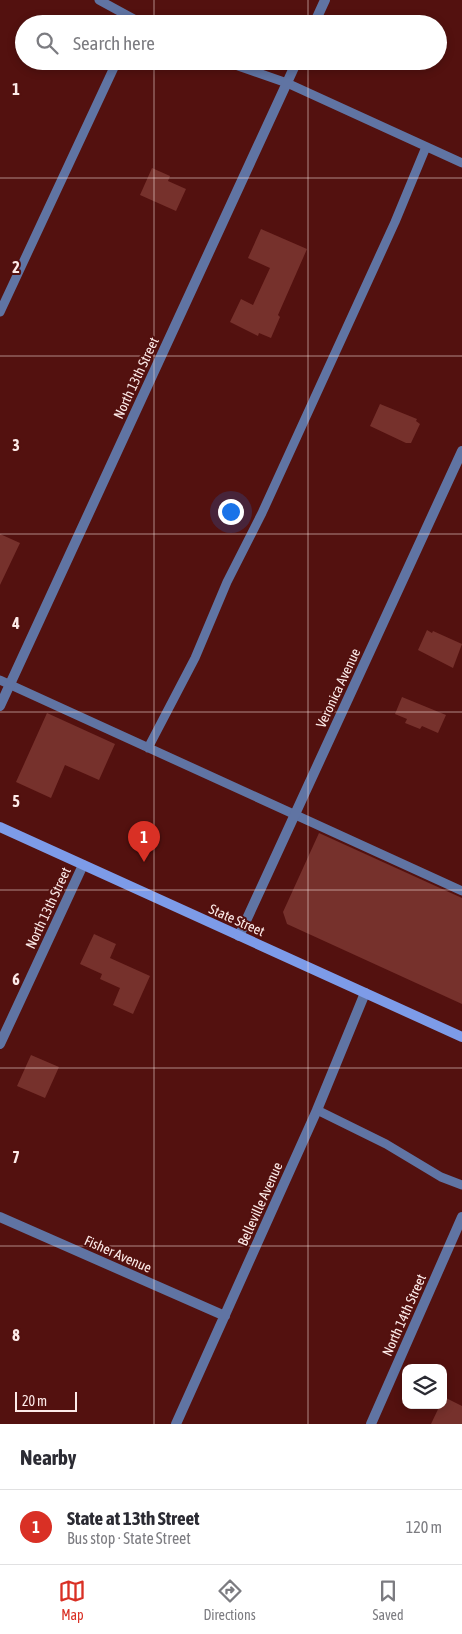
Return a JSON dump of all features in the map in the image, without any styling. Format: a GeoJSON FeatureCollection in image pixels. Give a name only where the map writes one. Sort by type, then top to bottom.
{"type":"FeatureCollection","features":[{"type":"Feature","properties":{"kind":"main road","name":"State Street"},"geometry":{"type":"LineString","coordinates":[[0,827],[462,1037]]}},
{"type":"Feature","properties":{"kind":"street"},"geometry":{"type":"LineString","coordinates":[[318,15],[325,0]]}},
{"type":"Feature","properties":{"kind":"street","name":"North 13th Street"},"geometry":{"type":"LineString","coordinates":[[0,706],[5,682],[293,70]]}},
{"type":"Feature","properties":{"kind":"street","name":"Veronica Avenue"},"geometry":{"type":"LineString","coordinates":[[239,936],[462,450]]}},
{"type":"Feature","properties":{"kind":"street","name":"North 13th Street"},"geometry":{"type":"LineString","coordinates":[[0,1044],[83,865]]}},
{"type":"Feature","properties":{"kind":"street","name":"Belleville Avenue"},"geometry":{"type":"LineString","coordinates":[[176,1424],[317,1110],[365,993]]}},
{"type":"Feature","properties":{"kind":"street","name":"Fisher Avenue"},"geometry":{"type":"LineString","coordinates":[[0,1217],[225,1316]]}},
{"type":"Feature","properties":{"kind":"street","name":"North 14th Street"},"geometry":{"type":"LineString","coordinates":[[371,1424],[462,1217]]}},
{"type":"Feature","properties":{"kind":"lane"},"geometry":{"type":"LineString","coordinates":[[99,0],[124,15]]}},
{"type":"Feature","properties":{"kind":"lane"},"geometry":{"type":"LineString","coordinates":[[0,312],[113,70]]}},
{"type":"Feature","properties":{"kind":"lane"},"geometry":{"type":"LineString","coordinates":[[250,70],[287,83],[462,164]]}},
{"type":"Feature","properties":{"kind":"lane"},"geometry":{"type":"LineString","coordinates":[[148,748],[195,658],[227,582],[262,513],[395,222],[426,147]]}},
{"type":"Feature","properties":{"kind":"lane"},"geometry":{"type":"LineString","coordinates":[[5,682],[462,891]]}},
{"type":"Feature","properties":{"kind":"lane"},"geometry":{"type":"LineString","coordinates":[[317,1110],[386,1144],[441,1177],[462,1186]]}},
{"type":"Feature","properties":{"kind":"building"},"geometry":{"type":"Polygon","coordinates":[[[152,168],[170,176],[168,181],[186,189],[176,211],[140,195],[152,168]]]}},
{"type":"Feature","properties":{"kind":"building"},"geometry":{"type":"Polygon","coordinates":[[[261,229],[307,249],[278,315],[280,317],[271,338],[259,333],[258,336],[230,322],[241,299],[253,305],[270,268],[248,258],[261,229]]]}},
{"type":"Feature","properties":{"kind":"building"},"geometry":{"type":"Polygon","coordinates":[[[380,404],[417,419],[416,421],[420,424],[411,443],[406,443],[370,426],[380,404]]]}},
{"type":"Feature","properties":{"kind":"building"},"geometry":{"type":"Polygon","coordinates":[[[0,534],[20,543],[0,585],[0,534]]]}},
{"type":"Feature","properties":{"kind":"building"},"geometry":{"type":"Polygon","coordinates":[[[427,630],[462,644],[453,668],[418,650],[427,630]]]}},
{"type":"Feature","properties":{"kind":"building"},"geometry":{"type":"Polygon","coordinates":[[[402,697],[446,715],[438,733],[422,726],[420,729],[405,723],[407,719],[395,714],[402,697]]]}},
{"type":"Feature","properties":{"kind":"building"},"geometry":{"type":"Polygon","coordinates":[[[47,713],[115,744],[99,780],[65,765],[51,798],[16,782],[47,713]]]}},
{"type":"Feature","properties":{"kind":"building"},"geometry":{"type":"Polygon","coordinates":[[[319,833],[462,898],[462,1004],[287,924],[283,912],[319,833]]]}},
{"type":"Feature","properties":{"kind":"building"},"geometry":{"type":"Polygon","coordinates":[[[94,934],[116,944],[110,958],[150,976],[133,1014],[113,1005],[120,988],[100,979],[102,974],[80,964],[94,934]]]}},
{"type":"Feature","properties":{"kind":"building"},"geometry":{"type":"Polygon","coordinates":[[[31,1055],[59,1067],[45,1098],[17,1086],[31,1055]]]}},
{"type":"Feature","properties":{"kind":"building"},"geometry":{"type":"Polygon","coordinates":[[[447,1398],[462,1406],[462,1424],[431,1424],[438,1409],[447,1409],[447,1398]]]}},
{"type":"Feature","properties":{"kind":"place","name":"State at 13th Street"},"geometry":{"type":"Point","coordinates":[144,862]}}]}
